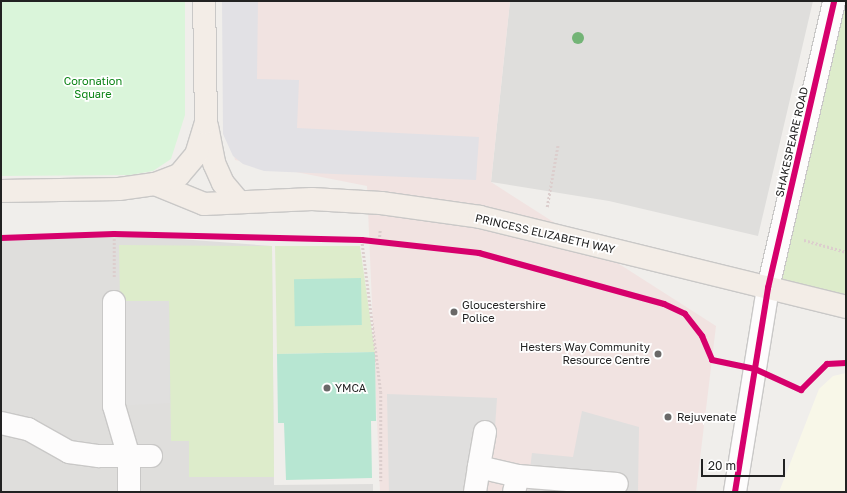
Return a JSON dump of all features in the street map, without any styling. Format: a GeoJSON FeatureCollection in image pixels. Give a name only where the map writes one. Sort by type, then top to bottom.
{"type":"FeatureCollection","features":[{"type":"Feature","properties":{"kind":"main road"},"geometry":{"type":"LineString","coordinates":[[204,1],[206,122],[214,163],[223,183],[238,200]]}},
{"type":"Feature","properties":{"kind":"main road"},"geometry":{"type":"LineString","coordinates":[[1,191],[119,189],[155,184],[179,175],[192,160],[196,155],[206,122]]}},
{"type":"Feature","properties":{"kind":"main road","name":"PRINCESS ELIZABETH WAY"},"geometry":{"type":"LineString","coordinates":[[155,184],[204,204],[238,200],[312,199],[381,203],[480,218],[846,307]]}},
{"type":"Feature","properties":{"kind":"street","name":"SHAKESPEARE ROAD"},"geometry":{"type":"LineString","coordinates":[[735,492],[768,288],[834,1]]}},
{"type":"Feature","properties":{"kind":"street"},"geometry":{"type":"LineString","coordinates":[[114,302],[114,406],[129,457],[129,492]]}},
{"type":"Feature","properties":{"kind":"street"},"geometry":{"type":"LineString","coordinates":[[1,423],[28,429],[69,452],[129,457],[151,456]]}},
{"type":"Feature","properties":{"kind":"street"},"geometry":{"type":"LineString","coordinates":[[475,492],[484,432]]}},
{"type":"Feature","properties":{"kind":"street"},"geometry":{"type":"LineString","coordinates":[[479,467],[516,484],[617,484]]}},
{"type":"Feature","properties":{"kind":"path"},"geometry":{"type":"LineString","coordinates":[[543,233],[558,144]]}},
{"type":"Feature","properties":{"kind":"path"},"geometry":{"type":"LineString","coordinates":[[781,233],[846,252]]}},
{"type":"Feature","properties":{"kind":"path"},"geometry":{"type":"LineString","coordinates":[[106,235],[117,234],[114,302]]}},
{"type":"Feature","properties":{"kind":"path"},"geometry":{"type":"LineString","coordinates":[[354,240],[387,242]]}},
{"type":"Feature","properties":{"kind":"path"},"geometry":{"type":"LineString","coordinates":[[368,240],[381,392],[382,481]]}},
{"type":"Feature","properties":{"kind":"shaded area"},"geometry":{"type":"Polygon","coordinates":[[[222,1],[258,1],[257,79],[299,80],[297,128],[479,137],[476,180],[264,171],[243,164],[233,156],[223,134],[222,1]]]}},
{"type":"Feature","properties":{"kind":"shaded area"},"geometry":{"type":"Polygon","coordinates":[[[224,1],[510,1],[491,182],[716,326],[696,492],[380,492],[367,186],[235,160],[227,122],[224,1]]]}},
{"type":"Feature","properties":{"kind":"shaded area"},"geometry":{"type":"Polygon","coordinates":[[[510,1],[813,1],[758,236],[609,201],[491,182],[510,1]]]}},
{"type":"Feature","properties":{"kind":"shaded area"},"geometry":{"type":"Polygon","coordinates":[[[114,234],[272,246],[274,485],[373,484],[373,492],[1,492],[1,238],[114,234]]]}},
{"type":"Feature","properties":{"kind":"shaded area"},"geometry":{"type":"Polygon","coordinates":[[[120,301],[169,301],[170,403],[114,406],[120,301]]]}},
{"type":"Feature","properties":{"kind":"shaded area"},"geometry":{"type":"Polygon","coordinates":[[[846,373],[846,492],[779,492],[819,389],[833,376],[846,373]]]}},
{"type":"Feature","properties":{"kind":"shaded area"},"geometry":{"type":"Polygon","coordinates":[[[387,394],[497,398],[494,442],[481,492],[389,492],[387,394]]]}},
{"type":"Feature","properties":{"kind":"shaded area"},"geometry":{"type":"Polygon","coordinates":[[[582,411],[639,427],[638,492],[527,492],[532,453],[573,457],[582,411]]]}},
{"type":"Feature","properties":{"kind":"green space","name":"Coronation Square"},"geometry":{"type":"Polygon","coordinates":[[[1,1],[185,1],[185,115],[171,159],[153,171],[130,175],[1,176],[1,1]]]}},
{"type":"Feature","properties":{"kind":"green space"},"geometry":{"type":"Polygon","coordinates":[[[834,1],[846,1],[846,307],[768,288],[834,1]]]}},
{"type":"Feature","properties":{"kind":"green space"},"geometry":{"type":"Polygon","coordinates":[[[119,245],[272,246],[274,477],[189,477],[189,441],[171,441],[169,301],[120,301],[119,245]]]}},
{"type":"Feature","properties":{"kind":"green space"},"geometry":{"type":"Polygon","coordinates":[[[275,246],[360,246],[375,352],[277,354],[275,246]]]}},
{"type":"Feature","properties":{"kind":"green space"},"geometry":{"type":"Polygon","coordinates":[[[361,278],[362,325],[295,326],[294,279],[361,278]]]}},
{"type":"Feature","properties":{"kind":"green space","name":"YMCA"},"geometry":{"type":"Polygon","coordinates":[[[375,352],[376,421],[371,421],[372,478],[286,480],[284,423],[278,423],[277,354],[375,352]]]}},
{"type":"Feature","properties":{"kind":"cycle path"},"geometry":{"type":"LineString","coordinates":[[735,492],[768,288],[834,1]]}},
{"type":"Feature","properties":{"kind":"cycle path"},"geometry":{"type":"LineString","coordinates":[[1,238],[114,234],[362,240],[479,253],[664,304],[685,314],[702,336],[712,360],[755,369],[801,390],[827,364],[846,363]]}},
{"type":"Feature","properties":{"kind":"place","name":"Gloucestershire Police"},"geometry":{"type":"Point","coordinates":[454,312]}},
{"type":"Feature","properties":{"kind":"place","name":"Hesters Way Community Resource Centre"},"geometry":{"type":"Point","coordinates":[658,354]}},
{"type":"Feature","properties":{"kind":"place","name":"YMCA"},"geometry":{"type":"Point","coordinates":[327,388]}},
{"type":"Feature","properties":{"kind":"place","name":"Rejuvenate"},"geometry":{"type":"Point","coordinates":[668,417]}}]}
